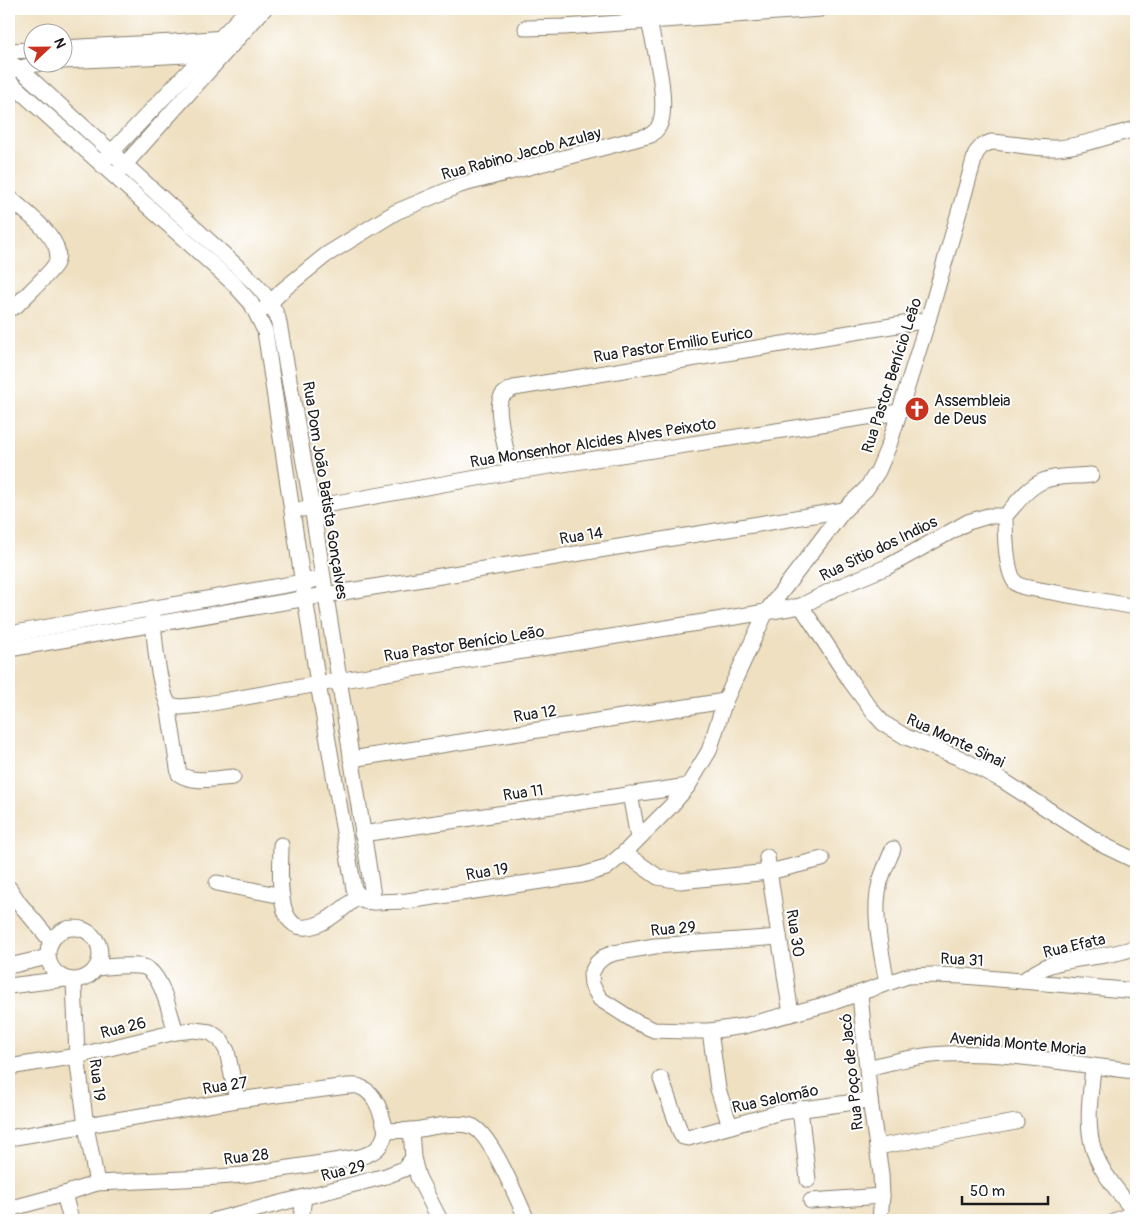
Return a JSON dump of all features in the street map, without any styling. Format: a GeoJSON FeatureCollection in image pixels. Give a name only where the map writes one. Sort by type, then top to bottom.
{"type":"FeatureCollection","features":[{"type":"Feature","properties":{"kind":"street"},"geometry":{"type":"LineString","coordinates":[[114,176],[223,45],[248,9]]}},
{"type":"Feature","properties":{"kind":"street"},"geometry":{"type":"LineString","coordinates":[[101,164],[204,54],[238,37],[264,9]]}},
{"type":"Feature","properties":{"kind":"street"},"geometry":{"type":"LineString","coordinates":[[526,28],[820,9]]}},
{"type":"Feature","properties":{"kind":"street","name":"Rua Rabino Jacob Azulay"},"geometry":{"type":"LineString","coordinates":[[258,315],[284,289],[326,255],[396,212],[460,185],[651,135],[658,128],[662,117],[663,101],[649,21]]}},
{"type":"Feature","properties":{"kind":"street"},"geometry":{"type":"LineString","coordinates":[[72,47],[174,42],[223,45]]}},
{"type":"Feature","properties":{"kind":"street"},"geometry":{"type":"LineString","coordinates":[[9,51],[22,50]]}},
{"type":"Feature","properties":{"kind":"street"},"geometry":{"type":"LineString","coordinates":[[72,60],[204,54]]}},
{"type":"Feature","properties":{"kind":"street","name":"Rua Dom João Batista Gonçalves"},"geometry":{"type":"LineString","coordinates":[[12,67],[112,151],[242,271],[264,292],[278,318],[312,507],[351,759],[362,834],[366,900]]}},
{"type":"Feature","properties":{"kind":"street"},"geometry":{"type":"LineString","coordinates":[[9,81],[234,283],[251,303],[258,315],[266,338],[318,684],[352,879],[354,889],[366,900],[311,927],[290,923],[285,912],[282,896],[281,845]]}},
{"type":"Feature","properties":{"kind":"street","name":"Rua Pastor Benício Leão"},"geometry":{"type":"LineString","coordinates":[[619,858],[671,806],[688,786],[709,751],[725,702],[766,612],[844,510],[866,489],[878,471],[889,445],[928,320],[976,152],[988,143],[1037,148],[1060,147],[1136,129]]}},
{"type":"Feature","properties":{"kind":"street"},"geometry":{"type":"LineString","coordinates":[[9,197],[53,239],[58,252],[56,263],[16,306],[9,309]]}},
{"type":"Feature","properties":{"kind":"street","name":"Rua Pastor Emilio Eurico"},"geometry":{"type":"LineString","coordinates":[[511,472],[499,411],[500,400],[505,393],[514,388],[928,320]]}},
{"type":"Feature","properties":{"kind":"street","name":"Rua Monsenhor Alcides Alves Peixoto"},"geometry":{"type":"LineString","coordinates":[[293,510],[511,472],[899,412]]}},
{"type":"Feature","properties":{"kind":"street"},"geometry":{"type":"LineString","coordinates":[[1090,475],[1042,481],[1033,486],[1004,516],[1006,544],[1012,577],[1016,583],[1029,588],[1136,607]]}},
{"type":"Feature","properties":{"kind":"street","name":"Rua 14"},"geometry":{"type":"LineString","coordinates":[[9,649],[306,598],[844,510]]}},
{"type":"Feature","properties":{"kind":"street","name":"Rua Sitio dos Indios"},"geometry":{"type":"LineString","coordinates":[[766,612],[801,606],[836,588],[888,567],[968,522],[988,516],[1004,516]]}},
{"type":"Feature","properties":{"kind":"street"},"geometry":{"type":"LineString","coordinates":[[9,634],[322,578]]}},
{"type":"Feature","properties":{"kind":"street","name":"Rua Monte Sinai"},"geometry":{"type":"LineString","coordinates":[[801,606],[852,682],[883,723],[906,737],[960,758],[1002,780],[1105,846],[1136,861]]}},
{"type":"Feature","properties":{"kind":"street"},"geometry":{"type":"LineString","coordinates":[[152,608],[158,677],[168,705],[179,774],[184,778],[199,780],[233,777]]}},
{"type":"Feature","properties":{"kind":"street","name":"Rua Pastor Benício Leão"},"geometry":{"type":"LineString","coordinates":[[168,705],[180,707],[201,705],[318,684],[766,612]]}},
{"type":"Feature","properties":{"kind":"street","name":"Rua 12"},"geometry":{"type":"LineString","coordinates":[[351,759],[725,702]]}},
{"type":"Feature","properties":{"kind":"street","name":"Rua 11"},"geometry":{"type":"LineString","coordinates":[[362,834],[688,786]]}},
{"type":"Feature","properties":{"kind":"street"},"geometry":{"type":"LineString","coordinates":[[630,794],[638,838]]}},
{"type":"Feature","properties":{"kind":"street"},"geometry":{"type":"LineString","coordinates":[[887,982],[880,946],[878,915],[880,882],[893,849]]}},
{"type":"Feature","properties":{"kind":"street"},"geometry":{"type":"LineString","coordinates":[[619,858],[658,877],[680,882],[768,865],[822,859]]}},
{"type":"Feature","properties":{"kind":"street","name":"Rua 19"},"geometry":{"type":"LineString","coordinates":[[366,900],[407,901],[582,875],[598,871],[619,858]]}},
{"type":"Feature","properties":{"kind":"street","name":"Rua 30"},"geometry":{"type":"LineString","coordinates":[[768,865],[791,1014]]}},
{"type":"Feature","properties":{"kind":"street"},"geometry":{"type":"LineString","coordinates":[[217,883],[282,896]]}},
{"type":"Feature","properties":{"kind":"street"},"geometry":{"type":"LineString","coordinates":[[9,888],[19,903],[51,940]]}},
{"type":"Feature","properties":{"kind":"street"},"geometry":{"type":"LineString","coordinates":[[9,986],[83,979],[91,974],[100,959],[100,950],[97,941],[83,929],[65,929],[51,940],[48,949],[48,958],[53,971],[69,980]]}},
{"type":"Feature","properties":{"kind":"street","name":"Rua 29"},"geometry":{"type":"LineString","coordinates":[[654,1030],[636,1022],[600,999],[592,985],[590,974],[597,963],[604,957],[614,953],[655,946],[779,937]]}},
{"type":"Feature","properties":{"kind":"street","name":"Rua Efata"},"geometry":{"type":"LineString","coordinates":[[1023,981],[1050,966],[1087,957],[1116,953],[1136,947]]}},
{"type":"Feature","properties":{"kind":"street"},"geometry":{"type":"LineString","coordinates":[[9,966],[48,958]]}},
{"type":"Feature","properties":{"kind":"street"},"geometry":{"type":"LineString","coordinates":[[96,968],[142,966],[150,970],[160,986],[176,1032]]}},
{"type":"Feature","properties":{"kind":"street","name":"Rua 31"},"geometry":{"type":"LineString","coordinates":[[654,1030],[710,1031],[744,1026],[828,1004],[908,976],[933,974],[1136,991]]}},
{"type":"Feature","properties":{"kind":"street","name":"Rua 19"},"geometry":{"type":"LineString","coordinates":[[69,980],[86,1126],[97,1183]]}},
{"type":"Feature","properties":{"kind":"street","name":"Rua Poço de Jacó"},"geometry":{"type":"LineString","coordinates":[[860,994],[870,1100],[881,1174],[880,1220]]}},
{"type":"Feature","properties":{"kind":"street","name":"Rua 26"},"geometry":{"type":"LineString","coordinates":[[9,1067],[77,1056],[176,1032],[194,1030],[210,1032],[220,1039],[227,1051],[237,1100]]}},
{"type":"Feature","properties":{"kind":"street"},"geometry":{"type":"LineString","coordinates":[[710,1031],[718,1089],[730,1126]]}},
{"type":"Feature","properties":{"kind":"street","name":"Avenida Monte Moria"},"geometry":{"type":"LineString","coordinates":[[868,1068],[913,1057],[947,1054],[1033,1059],[1136,1071]]}},
{"type":"Feature","properties":{"kind":"street"},"geometry":{"type":"LineString","coordinates":[[1093,1067],[1089,1124],[1092,1144],[1098,1161],[1108,1178],[1136,1212],[1117,1220]]}},
{"type":"Feature","properties":{"kind":"street","name":"Rua Salomão"},"geometry":{"type":"LineString","coordinates":[[662,1079],[680,1134],[684,1138],[800,1108],[870,1100]]}},
{"type":"Feature","properties":{"kind":"street","name":"Rua 27"},"geometry":{"type":"LineString","coordinates":[[9,1138],[237,1100],[348,1086],[360,1086],[369,1093],[381,1112],[386,1131]]}},
{"type":"Feature","properties":{"kind":"street"},"geometry":{"type":"LineString","coordinates":[[800,1108],[808,1180]]}},
{"type":"Feature","properties":{"kind":"street"},"geometry":{"type":"LineString","coordinates":[[877,1147],[1016,1122]]}},
{"type":"Feature","properties":{"kind":"street"},"geometry":{"type":"LineString","coordinates":[[386,1131],[456,1125],[470,1125],[476,1128],[487,1140],[494,1152],[527,1220]]}},
{"type":"Feature","properties":{"kind":"street"},"geometry":{"type":"LineString","coordinates":[[411,1130],[413,1158],[421,1183],[440,1220]]}},
{"type":"Feature","properties":{"kind":"street","name":"Rua 28"},"geometry":{"type":"LineString","coordinates":[[9,1209],[97,1183],[204,1178],[253,1173],[360,1157],[377,1150],[383,1142],[386,1131]]}},
{"type":"Feature","properties":{"kind":"street","name":"Rua 29"},"geometry":{"type":"LineString","coordinates":[[301,1220],[304,1197],[386,1176],[404,1169],[413,1158]]}},
{"type":"Feature","properties":{"kind":"street"},"geometry":{"type":"LineString","coordinates":[[64,1194],[71,1220]]}},
{"type":"Feature","properties":{"kind":"street"},"geometry":{"type":"LineString","coordinates":[[811,1201],[882,1196]]}},
{"type":"Feature","properties":{"kind":"street"},"geometry":{"type":"LineString","coordinates":[[217,1220],[304,1197]]}},
{"type":"Feature","properties":{"kind":"place","name":"Assembleia de Deus"},"geometry":{"type":"Point","coordinates":[917,409]}}]}
